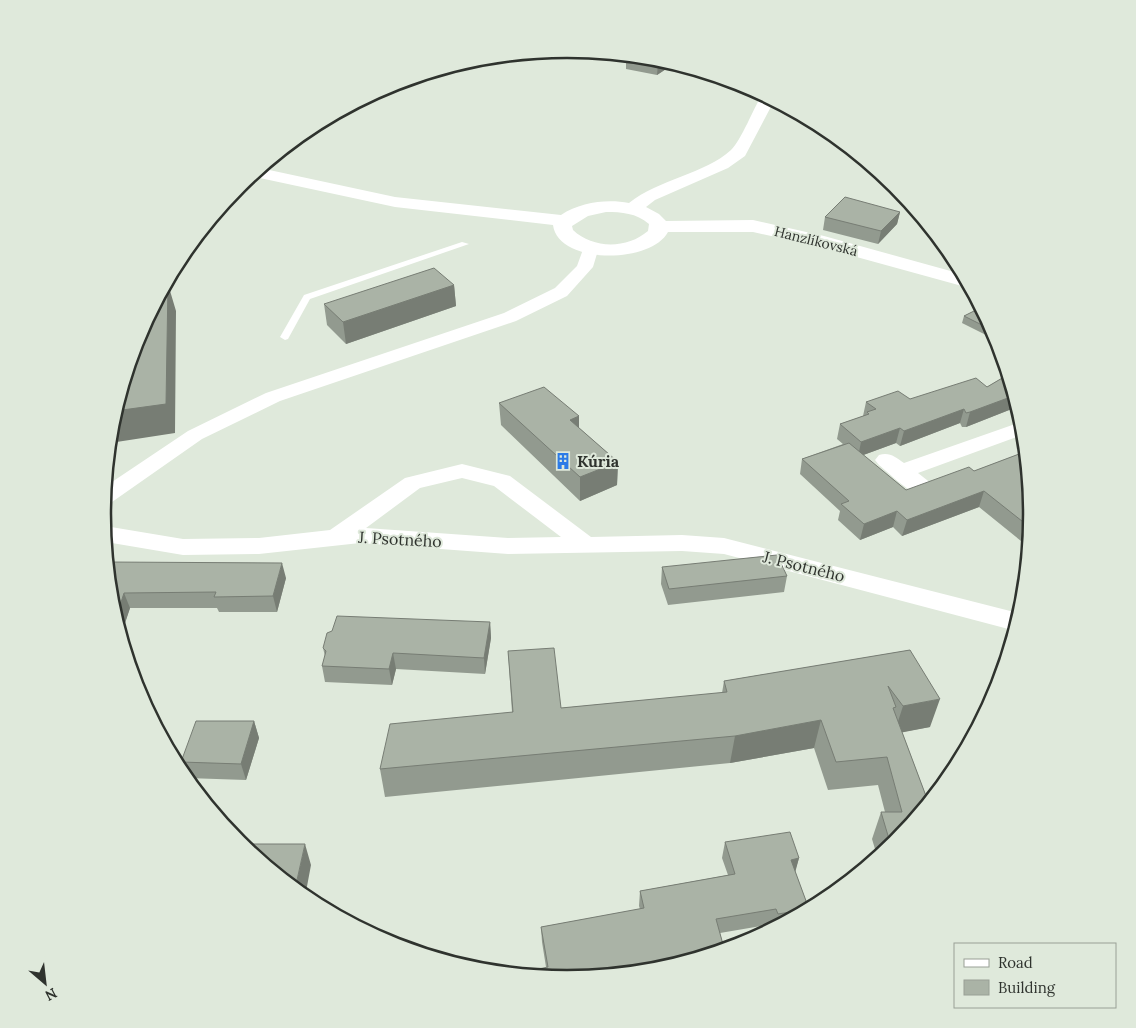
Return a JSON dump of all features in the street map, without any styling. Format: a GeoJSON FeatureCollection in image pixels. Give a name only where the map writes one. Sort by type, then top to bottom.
{"type":"FeatureCollection","features":[{"type":"Feature","properties":{"kind":"street"},"geometry":{"type":"LineString","coordinates":[[633,209],[648,196],[722,164],[739,152],[768,104]]}},
{"type":"Feature","properties":{"kind":"street"},"geometry":{"type":"LineString","coordinates":[[264,174],[395,202],[565,221]]}},
{"type":"Feature","properties":{"kind":"street"},"geometry":{"type":"LineString","coordinates":[[606,206],[633,209],[648,214],[658,222],[659,227],[658,233],[653,239],[639,246],[620,249],[592,247],[571,239],[565,233],[563,227],[565,221],[571,215],[592,208],[606,206]]}},
{"type":"Feature","properties":{"kind":"street","name":"Hanzlíkovská"},"geometry":{"type":"LineString","coordinates":[[659,227],[690,225],[753,226],[816,240],[959,279]]}},
{"type":"Feature","properties":{"kind":"street"},"geometry":{"type":"LineString","coordinates":[[112,491],[195,435],[273,397],[510,318],[561,292],[586,267],[592,247]]}},
{"type":"Feature","properties":{"kind":"street"},"geometry":{"type":"LineString","coordinates":[[924,489],[894,466],[1017,429]]}},
{"type":"Feature","properties":{"kind":"street","name":"J. Psotného"},"geometry":{"type":"LineString","coordinates":[[335,538],[413,483],[462,472],[502,481],[585,544]]}},
{"type":"Feature","properties":{"kind":"street","name":"J. Psotného"},"geometry":{"type":"LineString","coordinates":[[112,535],[183,547],[259,546],[360,535],[508,546],[682,543],[724,546],[1012,620]]}},
{"type":"Feature","properties":{"kind":"lane"},"geometry":{"type":"LineString","coordinates":[[285,337],[307,297],[465,244]]}},
{"type":"Feature","properties":{"kind":"building"},"geometry":{"type":"Polygon","coordinates":[[[845,197],[900,212],[881,231],[825,217],[845,197]]]}},
{"type":"Feature","properties":{"kind":"building"},"geometry":{"type":"Polygon","coordinates":[[[434,268],[454,285],[343,322],[324,304],[434,268]]]}},
{"type":"Feature","properties":{"kind":"building"},"geometry":{"type":"Polygon","coordinates":[[[168,296],[166,404],[124,410],[146,339],[168,296]]]}},
{"type":"Feature","properties":{"kind":"building"},"geometry":{"type":"Polygon","coordinates":[[[976,310],[984,326],[964,316],[976,310]]]}},
{"type":"Feature","properties":{"kind":"building"},"geometry":{"type":"Polygon","coordinates":[[[1003,377],[1009,397],[970,412],[966,413],[964,409],[904,431],[900,428],[861,442],[840,424],[869,414],[867,412],[876,409],[866,402],[898,391],[910,399],[976,378],[987,387],[1003,377]]]}},
{"type":"Feature","properties":{"kind":"building"},"geometry":{"type":"Polygon","coordinates":[[[544,387],[579,416],[570,420],[618,462],[580,477],[499,403],[544,387]]]}},
{"type":"Feature","properties":{"kind":"building"},"geometry":{"type":"Polygon","coordinates":[[[849,443],[906,490],[969,467],[974,471],[1021,453],[1024,484],[1024,523],[984,491],[907,520],[897,511],[864,524],[841,504],[849,501],[802,459],[849,443]]]}},
{"type":"Feature","properties":{"kind":"building"},"geometry":{"type":"Polygon","coordinates":[[[777,555],[787,576],[669,589],[662,567],[777,555]]]}},
{"type":"Feature","properties":{"kind":"building"},"geometry":{"type":"Polygon","coordinates":[[[114,562],[282,563],[273,596],[214,597],[216,592],[124,593],[120,604],[114,562]]]}},
{"type":"Feature","properties":{"kind":"building"},"geometry":{"type":"Polygon","coordinates":[[[337,616],[490,622],[484,658],[393,653],[389,669],[322,666],[326,651],[323,648],[327,633],[332,631],[337,616]]]}},
{"type":"Feature","properties":{"kind":"building"},"geometry":{"type":"Polygon","coordinates":[[[554,648],[561,708],[727,692],[724,681],[910,650],[940,699],[903,706],[888,686],[896,707],[893,708],[926,797],[889,839],[881,812],[902,812],[887,757],[836,762],[821,720],[735,736],[380,769],[390,724],[513,712],[508,651],[554,648]]]}},
{"type":"Feature","properties":{"kind":"building"},"geometry":{"type":"Polygon","coordinates":[[[196,721],[254,721],[241,764],[185,762],[182,758],[196,721]]]}},
{"type":"Feature","properties":{"kind":"building"},"geometry":{"type":"Polygon","coordinates":[[[790,832],[799,858],[791,860],[807,903],[790,912],[778,914],[776,909],[716,919],[723,943],[686,955],[628,967],[598,970],[535,970],[548,967],[541,927],[644,908],[640,891],[735,874],[725,842],[790,832]]]}},
{"type":"Feature","properties":{"kind":"building"},"geometry":{"type":"Polygon","coordinates":[[[253,844],[305,844],[297,881],[253,844]]]}},
{"type":"Feature","properties":{"kind":"place","name":"Kúria"},"geometry":{"type":"Point","coordinates":[563,461]}}]}
